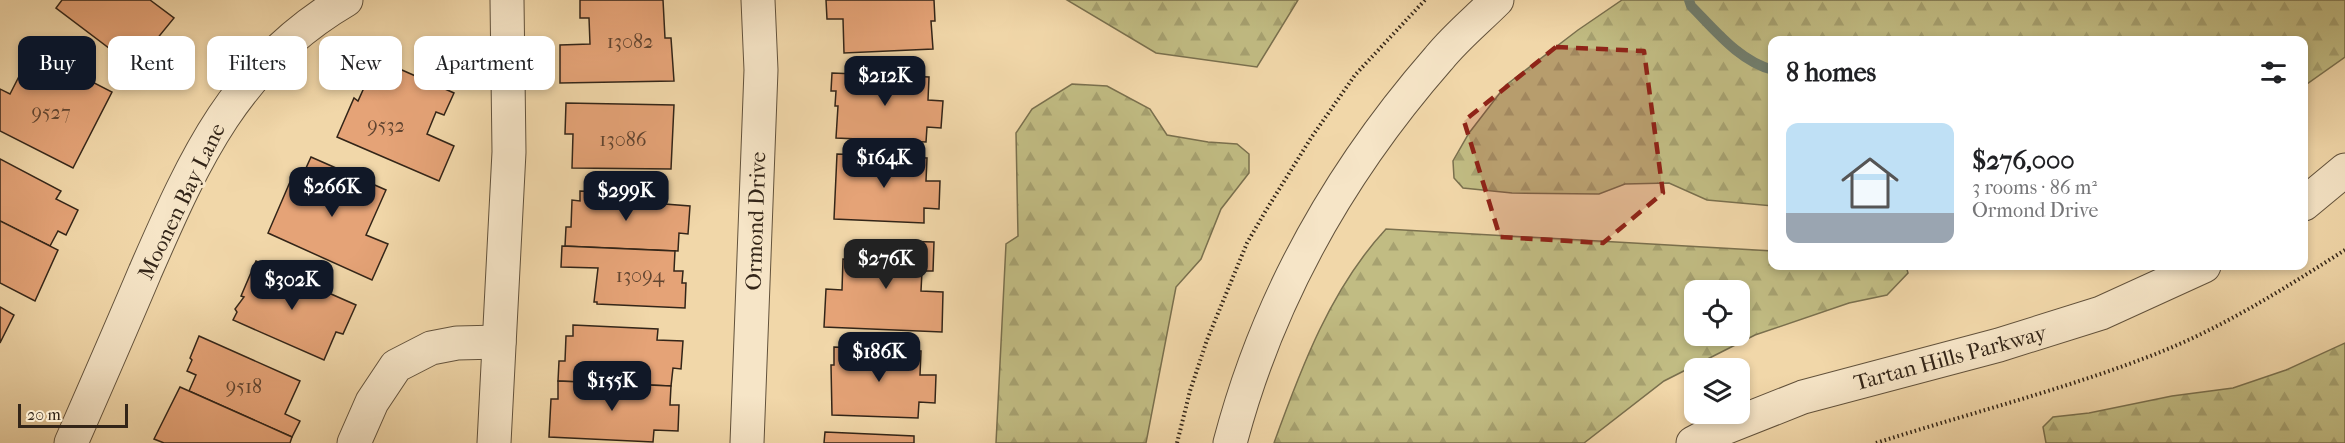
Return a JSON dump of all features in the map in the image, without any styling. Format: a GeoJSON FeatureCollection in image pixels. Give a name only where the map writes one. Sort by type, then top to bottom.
{"type":"FeatureCollection","features":[{"type":"Feature","properties":{"kind":"street","name":"Moonen Bay Lane"},"geometry":{"type":"LineString","coordinates":[[71,443],[178,198],[232,101],[276,51],[327,11],[346,0]]}},
{"type":"Feature","properties":{"kind":"street"},"geometry":{"type":"LineString","coordinates":[[494,443],[509,152],[507,0]]}},
{"type":"Feature","properties":{"kind":"street","name":"Ormond Drive"},"geometry":{"type":"LineString","coordinates":[[747,443],[761,70],[758,0]]}},
{"type":"Feature","properties":{"kind":"street"},"geometry":{"type":"LineString","coordinates":[[1230,443],[1259,348],[1292,274],[1329,205],[1375,138],[1439,57],[1497,0]]}},
{"type":"Feature","properties":{"kind":"street"},"geometry":{"type":"LineString","coordinates":[[2308,201],[2345,170]]}},
{"type":"Feature","properties":{"kind":"street","name":"Tartan Hills Parkway"},"geometry":{"type":"LineString","coordinates":[[1694,443],[1712,433],[1803,397],[2000,345],[2101,313],[2195,270]]}},
{"type":"Feature","properties":{"kind":"street"},"geometry":{"type":"LineString","coordinates":[[354,443],[372,402],[396,366],[431,348],[457,343],[499,342]]}},
{"type":"Feature","properties":{"kind":"path"},"geometry":{"type":"LineString","coordinates":[[1177,443],[1190,391],[1207,340],[1247,243],[1264,212],[1355,75],[1425,0]]}},
{"type":"Feature","properties":{"kind":"path"},"geometry":{"type":"LineString","coordinates":[[1876,443],[2060,388],[2159,353],[2252,308],[2345,250]]}},
{"type":"Feature","properties":{"kind":"highlighted area"},"geometry":{"type":"Polygon","coordinates":[[[1556,47],[1644,51],[1663,193],[1603,243],[1500,237],[1464,121],[1556,47]]]}},
{"type":"Feature","properties":{"kind":"green space"},"geometry":{"type":"Polygon","coordinates":[[[1067,0],[1298,0],[1257,67],[1156,53],[1067,0]]]}},
{"type":"Feature","properties":{"kind":"green space"},"geometry":{"type":"Polygon","coordinates":[[[1622,0],[2345,0],[2345,57],[2308,83],[2308,36],[1768,36],[1768,206],[1707,200],[1669,183],[1625,184],[1599,194],[1512,193],[1463,188],[1454,178],[1453,161],[1469,133],[1506,85],[1578,30],[1622,0]]]}},
{"type":"Feature","properties":{"kind":"green space"},"geometry":{"type":"Polygon","coordinates":[[[1072,84],[1107,86],[1150,109],[1167,135],[1237,144],[1249,154],[1249,173],[1221,209],[1201,259],[1176,287],[1146,443],[996,443],[1006,244],[1018,236],[1016,133],[1032,109],[1072,84]]]}},
{"type":"Feature","properties":{"kind":"green space"},"geometry":{"type":"Polygon","coordinates":[[[1386,229],[1768,251],[1768,270],[1907,270],[1908,273],[1887,295],[1849,303],[1750,338],[1750,280],[1684,280],[1684,346],[1733,346],[1710,358],[1684,358],[1684,371],[1664,381],[1584,443],[1274,443],[1307,358],[1349,277],[1386,229]]]}},
{"type":"Feature","properties":{"kind":"green space"},"geometry":{"type":"Polygon","coordinates":[[[2345,343],[2345,443],[2046,443],[2043,427],[2053,417],[2089,413],[2172,396],[2233,388],[2286,370],[2345,343]]]}},
{"type":"Feature","properties":{"kind":"building"},"geometry":{"type":"Polygon","coordinates":[[[62,0],[150,0],[174,18],[159,36],[108,36],[108,47],[56,8],[62,0]]]}},
{"type":"Feature","properties":{"kind":"building"},"geometry":{"type":"Polygon","coordinates":[[[580,0],[663,0],[665,38],[671,38],[674,81],[560,83],[560,45],[590,44],[589,18],[580,18],[580,0]]]}},
{"type":"Feature","properties":{"kind":"building"},"geometry":{"type":"Polygon","coordinates":[[[826,0],[934,0],[935,21],[931,21],[933,49],[844,53],[843,19],[827,19],[826,0]]]}},
{"type":"Feature","properties":{"kind":"building"},"geometry":{"type":"Polygon","coordinates":[[[402,70],[414,75],[414,90],[447,90],[454,93],[444,115],[436,112],[427,134],[454,146],[439,181],[337,137],[354,98],[358,101],[363,90],[402,90],[402,70]]]}},
{"type":"Feature","properties":{"kind":"building"},"geometry":{"type":"Polygon","coordinates":[[[832,73],[929,77],[928,100],[943,101],[941,128],[927,127],[926,142],[836,138],[838,106],[835,106],[836,91],[831,91],[832,73]]]}},
{"type":"Feature","properties":{"kind":"building"},"geometry":{"type":"Polygon","coordinates":[[[18,78],[18,90],[96,90],[96,84],[112,92],[73,168],[0,131],[0,89],[10,94],[18,78]]]}},
{"type":"Feature","properties":{"kind":"building"},"geometry":{"type":"Polygon","coordinates":[[[566,103],[674,105],[671,169],[572,168],[573,134],[565,134],[566,103]]]}},
{"type":"Feature","properties":{"kind":"building"},"geometry":{"type":"Polygon","coordinates":[[[837,154],[927,158],[926,181],[940,181],[939,209],[924,208],[924,223],[834,219],[837,154]]]}},
{"type":"Feature","properties":{"kind":"building"},"geometry":{"type":"Polygon","coordinates":[[[311,157],[386,190],[366,235],[388,244],[372,280],[268,233],[293,175],[301,179],[311,157]]]}},
{"type":"Feature","properties":{"kind":"building"},"geometry":{"type":"Polygon","coordinates":[[[0,159],[61,191],[56,199],[78,210],[66,235],[58,231],[50,246],[0,221],[0,159]]]}},
{"type":"Feature","properties":{"kind":"building"},"geometry":{"type":"Polygon","coordinates":[[[580,191],[665,195],[665,204],[690,206],[688,234],[679,233],[678,251],[565,246],[566,227],[571,227],[572,200],[580,201],[580,191]]]}},
{"type":"Feature","properties":{"kind":"building"},"geometry":{"type":"Polygon","coordinates":[[[0,221],[58,250],[35,301],[0,283],[0,221]]]}},
{"type":"Feature","properties":{"kind":"building"},"geometry":{"type":"Polygon","coordinates":[[[860,240],[934,242],[933,271],[922,271],[921,291],[943,292],[942,332],[824,327],[826,289],[842,290],[843,259],[859,260],[860,240]]]}},
{"type":"Feature","properties":{"kind":"building"},"geometry":{"type":"Polygon","coordinates":[[[562,246],[675,251],[674,271],[683,271],[682,283],[686,283],[685,308],[597,304],[594,302],[598,268],[561,267],[562,246]]]}},
{"type":"Feature","properties":{"kind":"building"},"geometry":{"type":"Polygon","coordinates":[[[256,261],[356,305],[343,334],[336,332],[324,360],[233,320],[237,312],[235,309],[244,297],[241,296],[256,261]]]}},
{"type":"Feature","properties":{"kind":"building"},"geometry":{"type":"Polygon","coordinates":[[[0,307],[14,315],[0,343],[0,307]]]}},
{"type":"Feature","properties":{"kind":"building"},"geometry":{"type":"Polygon","coordinates":[[[573,325],[658,329],[657,340],[683,341],[681,369],[673,368],[671,386],[558,381],[559,361],[565,361],[566,336],[573,336],[573,325]]]}},
{"type":"Feature","properties":{"kind":"building"},"geometry":{"type":"Polygon","coordinates":[[[199,336],[300,381],[285,414],[300,421],[292,437],[189,391],[196,375],[187,371],[199,336]]]}},
{"type":"Feature","properties":{"kind":"building"},"geometry":{"type":"Polygon","coordinates":[[[834,347],[921,351],[920,375],[936,375],[935,403],[919,402],[918,418],[832,415],[831,365],[834,365],[834,347]]]}},
{"type":"Feature","properties":{"kind":"building"},"geometry":{"type":"Polygon","coordinates":[[[558,381],[671,386],[670,405],[679,405],[678,431],[654,430],[653,442],[549,437],[551,399],[558,399],[558,381]]]}},
{"type":"Feature","properties":{"kind":"building"},"geometry":{"type":"Polygon","coordinates":[[[180,387],[292,437],[290,443],[164,443],[154,439],[180,387]]]}},
{"type":"Feature","properties":{"kind":"building"},"geometry":{"type":"Polygon","coordinates":[[[825,432],[914,436],[914,443],[824,443],[825,432]]]}},
{"type":"Feature","properties":{"kind":"waterway"},"geometry":{"type":"LineString","coordinates":[[1689,0],[1691,6],[1738,52],[1768,68]]}}]}
